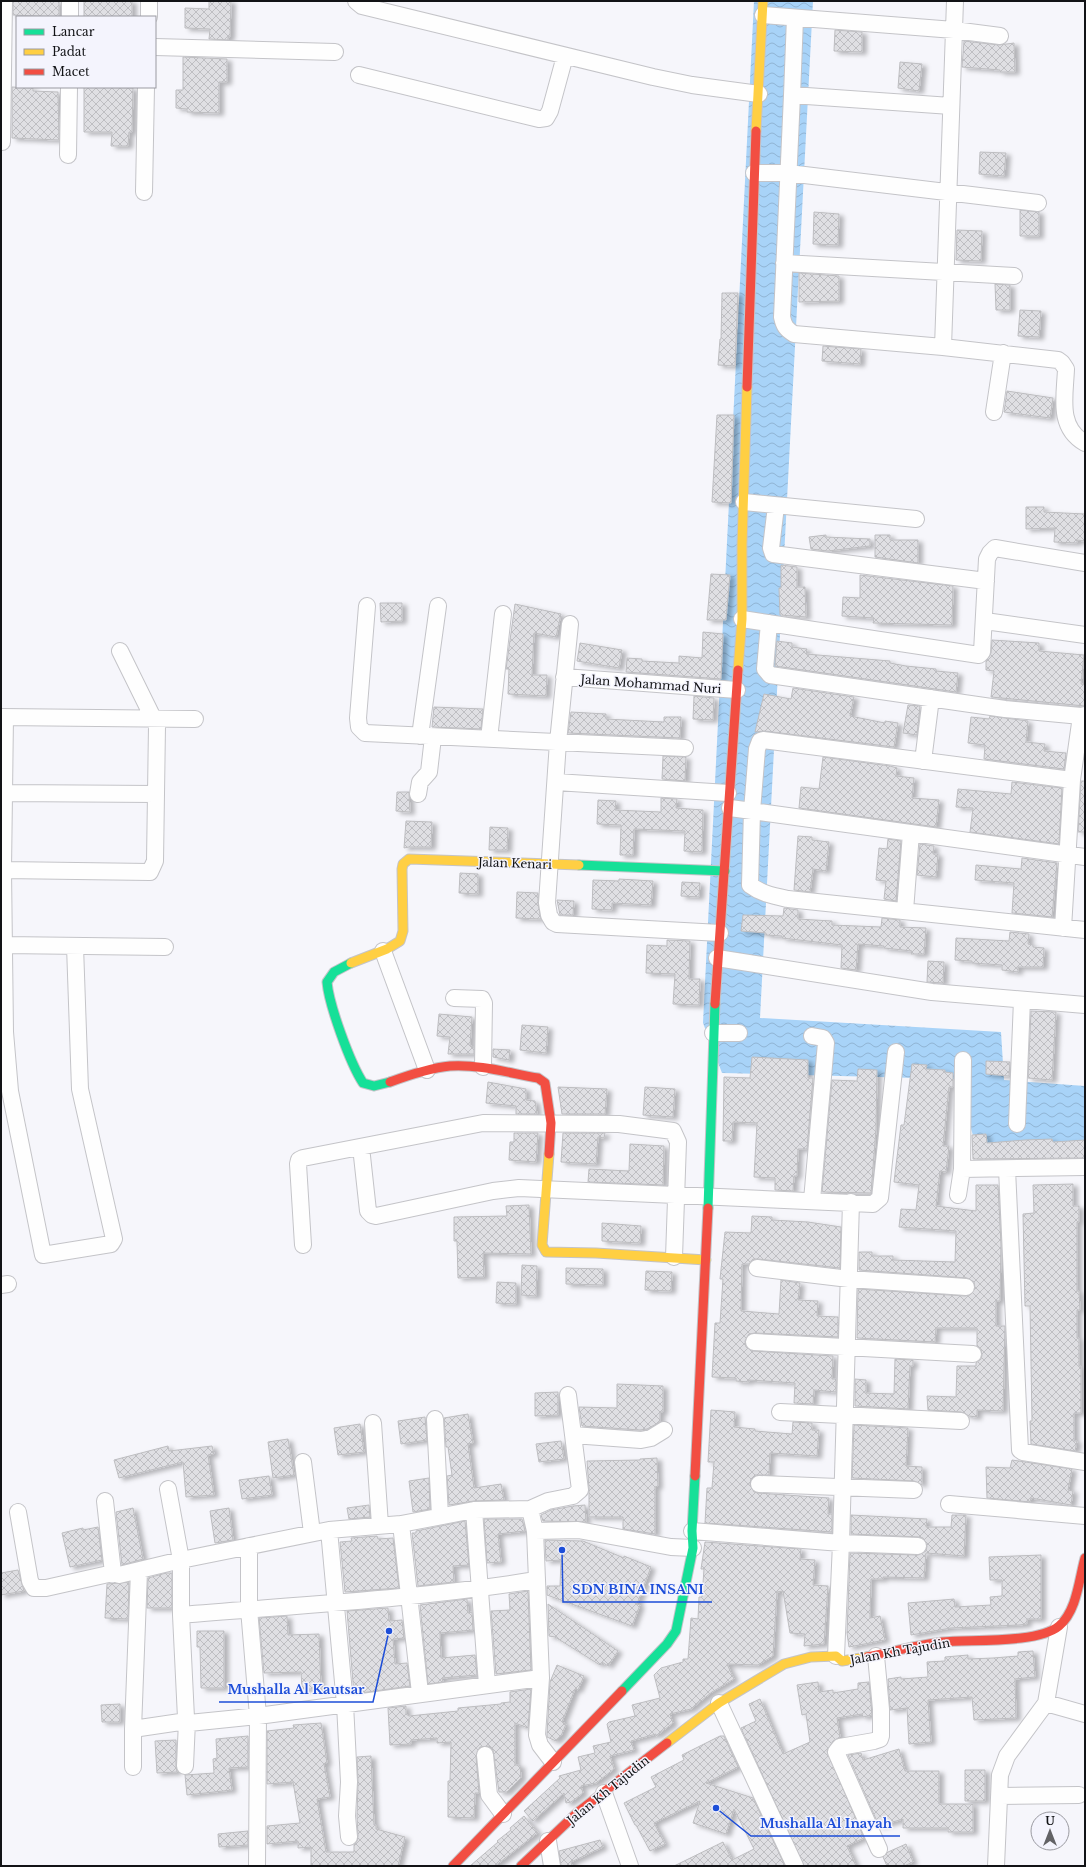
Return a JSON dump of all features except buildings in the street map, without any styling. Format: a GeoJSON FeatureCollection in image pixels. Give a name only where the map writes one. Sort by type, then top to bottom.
{"type":"FeatureCollection","features":[{"type":"Feature","properties":{"kind":"street"},"geometry":{"type":"LineString","coordinates":[[2,142],[4,1]]}},
{"type":"Feature","properties":{"kind":"street"},"geometry":{"type":"LineString","coordinates":[[70,1],[70,16]]}},
{"type":"Feature","properties":{"kind":"street"},"geometry":{"type":"LineString","coordinates":[[149,1],[149,16]]}},
{"type":"Feature","properties":{"kind":"street"},"geometry":{"type":"LineString","coordinates":[[356,1],[362,6],[565,56],[692,85],[759,94]]}},
{"type":"Feature","properties":{"kind":"street"},"geometry":{"type":"LineString","coordinates":[[943,346],[955,1]]}},
{"type":"Feature","properties":{"kind":"street"},"geometry":{"type":"LineString","coordinates":[[1000,36],[954,30],[793,18],[764,11],[759,94],[761,173],[748,502],[755,621],[765,669],[770,675],[1005,709],[1083,716],[1072,780],[1063,928]]}},
{"type":"Feature","properties":{"kind":"street"},"geometry":{"type":"LineString","coordinates":[[793,18],[792,95],[786,173],[782,317],[787,330],[794,334],[943,346],[1058,360],[1062,362],[1066,369],[1064,416],[1076,437],[1085,442]]}},
{"type":"Feature","properties":{"kind":"street"},"geometry":{"type":"LineString","coordinates":[[156,47],[335,52]]}},
{"type":"Feature","properties":{"kind":"street"},"geometry":{"type":"LineString","coordinates":[[359,75],[539,120],[546,118],[550,111],[565,56]]}},
{"type":"Feature","properties":{"kind":"street"},"geometry":{"type":"LineString","coordinates":[[68,155],[69,88]]}},
{"type":"Feature","properties":{"kind":"street"},"geometry":{"type":"LineString","coordinates":[[144,192],[146,88]]}},
{"type":"Feature","properties":{"kind":"street"},"geometry":{"type":"LineString","coordinates":[[792,95],[951,106]]}},
{"type":"Feature","properties":{"kind":"street"},"geometry":{"type":"LineString","coordinates":[[761,173],[786,173],[1038,203]]}},
{"type":"Feature","properties":{"kind":"street"},"geometry":{"type":"LineString","coordinates":[[784,262],[1014,276]]}},
{"type":"Feature","properties":{"kind":"street"},"geometry":{"type":"LineString","coordinates":[[994,412],[1003,353]]}},
{"type":"Feature","properties":{"kind":"street"},"geometry":{"type":"LineString","coordinates":[[748,502],[916,519]]}},
{"type":"Feature","properties":{"kind":"street"},"geometry":{"type":"LineString","coordinates":[[773,505],[771,548],[773,554],[986,581]]}},
{"type":"Feature","properties":{"kind":"street"},"geometry":{"type":"LineString","coordinates":[[755,621],[979,655],[982,652],[985,621],[987,559],[995,548],[1085,563]]}},
{"type":"Feature","properties":{"kind":"street"},"geometry":{"type":"LineString","coordinates":[[367,606],[358,718],[360,727],[365,733],[684,748]]}},
{"type":"Feature","properties":{"kind":"street"},"geometry":{"type":"LineString","coordinates":[[418,794],[420,782],[429,772],[427,736],[438,606]]}},
{"type":"Feature","properties":{"kind":"street"},"geometry":{"type":"LineString","coordinates":[[489,739],[503,614]]}},
{"type":"Feature","properties":{"kind":"street"},"geometry":{"type":"LineString","coordinates":[[453,1866],[498,1808],[547,1754],[671,1638],[676,1631],[691,1548],[709,1196],[726,1033],[727,960],[720,933],[737,690],[755,621]]}},
{"type":"Feature","properties":{"kind":"street"},"geometry":{"type":"LineString","coordinates":[[985,621],[1085,635]]}},
{"type":"Feature","properties":{"kind":"street"},"geometry":{"type":"LineString","coordinates":[[570,624],[558,742],[551,865],[546,903],[549,915],[553,922],[720,933]]}},
{"type":"Feature","properties":{"kind":"street"},"geometry":{"type":"LineString","coordinates":[[3,870],[150,872],[155,861],[157,726],[120,651]]}},
{"type":"Feature","properties":{"kind":"street","name":"Jalan Mohammad Nuri"},"geometry":{"type":"LineString","coordinates":[[564,677],[737,690]]}},
{"type":"Feature","properties":{"kind":"street"},"geometry":{"type":"LineString","coordinates":[[923,761],[931,698]]}},
{"type":"Feature","properties":{"kind":"street"},"geometry":{"type":"LineString","coordinates":[[75,946],[80,1088],[114,1239],[111,1244],[43,1255],[10,1091],[5,1032],[3,717],[195,719]]}},
{"type":"Feature","properties":{"kind":"street"},"geometry":{"type":"LineString","coordinates":[[1072,780],[763,740],[760,741],[758,749],[750,811],[750,885],[758,891],[788,899],[1085,930]]}},
{"type":"Feature","properties":{"kind":"street"},"geometry":{"type":"LineString","coordinates":[[556,782],[729,803],[750,811],[1085,857]]}},
{"type":"Feature","properties":{"kind":"street"},"geometry":{"type":"LineString","coordinates":[[4,793],[156,794]]}},
{"type":"Feature","properties":{"kind":"street"},"geometry":{"type":"LineString","coordinates":[[905,911],[912,833]]}},
{"type":"Feature","properties":{"kind":"street","name":"Jalan Kenari"},"geometry":{"type":"LineString","coordinates":[[383,951],[390,949],[400,941],[403,931],[402,869],[403,864],[409,859],[725,871]]}},
{"type":"Feature","properties":{"kind":"street"},"geometry":{"type":"LineString","coordinates":[[4,946],[165,947]]}},
{"type":"Feature","properties":{"kind":"street"},"geometry":{"type":"LineString","coordinates":[[427,1070],[383,951],[344,966],[330,976],[327,983],[330,998],[356,1072],[363,1083],[374,1086],[383,1085],[427,1070],[450,1066],[483,1067],[538,1078],[546,1083],[551,1123],[542,1245],[546,1252],[674,1257],[706,1260]]}},
{"type":"Feature","properties":{"kind":"street"},"geometry":{"type":"LineString","coordinates":[[727,960],[932,992],[1085,1005]]}},
{"type":"Feature","properties":{"kind":"street"},"geometry":{"type":"LineString","coordinates":[[454,998],[482,999],[484,1003],[483,1067]]}},
{"type":"Feature","properties":{"kind":"street"},"geometry":{"type":"LineString","coordinates":[[1018,1124],[1022,1000]]}},
{"type":"Feature","properties":{"kind":"street"},"geometry":{"type":"LineString","coordinates":[[812,1200],[821,1043]]}},
{"type":"Feature","properties":{"kind":"street"},"geometry":{"type":"LineString","coordinates":[[361,1146],[368,1208],[370,1213],[374,1216],[382,1216],[500,1190],[519,1188],[812,1200],[873,1204],[880,1198],[896,1052]]}},
{"type":"Feature","properties":{"kind":"street"},"geometry":{"type":"LineString","coordinates":[[958,1195],[962,1169],[963,1060]]}},
{"type":"Feature","properties":{"kind":"street"},"geometry":{"type":"LineString","coordinates":[[302,1245],[299,1160],[361,1146],[483,1123],[620,1124],[673,1131],[678,1142],[674,1257]]}},
{"type":"Feature","properties":{"kind":"street"},"geometry":{"type":"LineString","coordinates":[[962,1169],[1085,1167]]}},
{"type":"Feature","properties":{"kind":"street"},"geometry":{"type":"LineString","coordinates":[[1007,1169],[1020,1450],[1023,1452],[1085,1462]]}},
{"type":"Feature","properties":{"kind":"street"},"geometry":{"type":"LineString","coordinates":[[836,1656],[843,1487],[851,1202]]}},
{"type":"Feature","properties":{"kind":"street"},"geometry":{"type":"LineString","coordinates":[[757,1268],[849,1279],[966,1287]]}},
{"type":"Feature","properties":{"kind":"street"},"geometry":{"type":"LineString","coordinates":[[754,1342],[973,1354]]}},
{"type":"Feature","properties":{"kind":"street"},"geometry":{"type":"LineString","coordinates":[[18,1512],[30,1581],[34,1588],[46,1588],[113,1573],[119,1575],[139,1571],[181,1560],[329,1530],[401,1524],[474,1510],[530,1509],[548,1501],[573,1496],[580,1490],[568,1396]]}},
{"type":"Feature","properties":{"kind":"street"},"geometry":{"type":"LineString","coordinates":[[780,1412],[961,1421]]}},
{"type":"Feature","properties":{"kind":"street"},"geometry":{"type":"LineString","coordinates":[[435,1419],[440,1516]]}},
{"type":"Feature","properties":{"kind":"street"},"geometry":{"type":"LineString","coordinates":[[373,1423],[380,1525]]}},
{"type":"Feature","properties":{"kind":"street"},"geometry":{"type":"LineString","coordinates":[[573,1435],[641,1440],[651,1438],[664,1430]]}},
{"type":"Feature","properties":{"kind":"street"},"geometry":{"type":"LineString","coordinates":[[303,1462],[312,1533]]}},
{"type":"Feature","properties":{"kind":"street"},"geometry":{"type":"LineString","coordinates":[[759,1484],[914,1490]]}},
{"type":"Feature","properties":{"kind":"street"},"geometry":{"type":"LineString","coordinates":[[168,1489],[181,1560],[181,1615],[187,1721],[185,1766]]}},
{"type":"Feature","properties":{"kind":"street"},"geometry":{"type":"LineString","coordinates":[[105,1501],[113,1573]]}},
{"type":"Feature","properties":{"kind":"street"},"geometry":{"type":"LineString","coordinates":[[949,1504],[1085,1516]]}},
{"type":"Feature","properties":{"kind":"street"},"geometry":{"type":"LineString","coordinates":[[530,1509],[535,1531],[541,1678],[537,1735],[547,1754]]}},
{"type":"Feature","properties":{"kind":"street"},"geometry":{"type":"LineString","coordinates":[[474,1510],[487,1685]]}},
{"type":"Feature","properties":{"kind":"street"},"geometry":{"type":"LineString","coordinates":[[401,1524],[420,1694]]}},
{"type":"Feature","properties":{"kind":"street"},"geometry":{"type":"LineString","coordinates":[[329,1530],[345,1704],[349,1782],[347,1816],[349,1837]]}},
{"type":"Feature","properties":{"kind":"street"},"geometry":{"type":"LineString","coordinates":[[535,1531],[578,1530],[671,1547],[691,1548]]}},
{"type":"Feature","properties":{"kind":"street"},"geometry":{"type":"LineString","coordinates":[[692,1531],[841,1543],[918,1546]]}},
{"type":"Feature","properties":{"kind":"street"},"geometry":{"type":"LineString","coordinates":[[249,1546],[249,1609],[258,1716],[257,1866]]}},
{"type":"Feature","properties":{"kind":"street"},"geometry":{"type":"LineString","coordinates":[[996,1866],[1000,1775],[1008,1756],[1046,1704],[1059,1626],[1068,1616],[1085,1558]]}},
{"type":"Feature","properties":{"kind":"street"},"geometry":{"type":"LineString","coordinates":[[133,1767],[139,1571]]}},
{"type":"Feature","properties":{"kind":"street"},"geometry":{"type":"LineString","coordinates":[[181,1615],[480,1589],[536,1580]]}},
{"type":"Feature","properties":{"kind":"street","name":"Jalan Kh Tajudin"},"geometry":{"type":"LineString","coordinates":[[521,1866],[578,1812],[719,1703],[784,1664],[811,1657],[836,1656],[842,1661],[876,1656],[942,1642],[1001,1639],[1046,1633],[1059,1626]]}},
{"type":"Feature","properties":{"kind":"street"},"geometry":{"type":"LineString","coordinates":[[876,1656],[881,1709],[880,1739],[840,1747],[836,1752],[880,1849]]}},
{"type":"Feature","properties":{"kind":"street"},"geometry":{"type":"LineString","coordinates":[[133,1729],[187,1721],[190,1723],[258,1716],[541,1678]]}},
{"type":"Feature","properties":{"kind":"street"},"geometry":{"type":"LineString","coordinates":[[719,1703],[795,1866]]}},
{"type":"Feature","properties":{"kind":"street"},"geometry":{"type":"LineString","coordinates":[[1046,1704],[1085,1714]]}},
{"type":"Feature","properties":{"kind":"street"},"geometry":{"type":"LineString","coordinates":[[485,1755],[488,1793],[498,1808]]}},
{"type":"Feature","properties":{"kind":"street"},"geometry":{"type":"LineString","coordinates":[[604,1793],[630,1866]]}},
{"type":"Feature","properties":{"kind":"street"},"geometry":{"type":"LineString","coordinates":[[1000,1796],[1079,1795]]}},
{"type":"Feature","properties":{"kind":"street"},"geometry":{"type":"LineString","coordinates":[[548,1841],[552,1866]]}},
{"type":"Feature","properties":{"kind":"water"},"geometry":{"type":"Polygon","coordinates":[[[754,1],[813,1],[760,1018],[1001,1032],[1004,1080],[1085,1086],[1085,1151],[978,1152],[956,1079],[722,1073],[703,1023],[754,1]]]}},
{"type":"Feature","properties":{"kind":"traffic: fast"},"geometry":{"type":"LineString","coordinates":[[579,865],[725,871]]}},
{"type":"Feature","properties":{"kind":"traffic: fast"},"geometry":{"type":"LineString","coordinates":[[351,963],[334,972],[327,982],[336,1019],[346,1048],[363,1083],[374,1086],[390,1082]]}},
{"type":"Feature","properties":{"kind":"traffic: fast"},"geometry":{"type":"LineString","coordinates":[[708,1208],[715,1004]]}},
{"type":"Feature","properties":{"kind":"traffic: fast"},"geometry":{"type":"LineString","coordinates":[[622,1691],[667,1644],[676,1631],[693,1548],[692,1531],[695,1476]]}},
{"type":"Feature","properties":{"kind":"traffic: slow"},"geometry":{"type":"LineString","coordinates":[[756,131],[763,1]]}},
{"type":"Feature","properties":{"kind":"traffic: slow"},"geometry":{"type":"LineString","coordinates":[[738,670],[742,619],[742,545],[747,387]]}},
{"type":"Feature","properties":{"kind":"traffic: slow"},"geometry":{"type":"LineString","coordinates":[[351,963],[387,949],[400,941],[403,931],[402,869],[403,864],[409,859],[579,865]]}},
{"type":"Feature","properties":{"kind":"traffic: slow"},"geometry":{"type":"LineString","coordinates":[[549,1154],[542,1245],[546,1252],[596,1253],[706,1260]]}},
{"type":"Feature","properties":{"kind":"traffic: slow"},"geometry":{"type":"LineString","coordinates":[[667,1743],[719,1703],[784,1664],[811,1657],[836,1656],[842,1661],[867,1657]]}},
{"type":"Feature","properties":{"kind":"traffic: jam"},"geometry":{"type":"LineString","coordinates":[[747,387],[756,131]]}},
{"type":"Feature","properties":{"kind":"traffic: jam"},"geometry":{"type":"LineString","coordinates":[[715,1004],[738,670]]}},
{"type":"Feature","properties":{"kind":"traffic: jam"},"geometry":{"type":"LineString","coordinates":[[390,1082],[412,1074],[450,1066],[472,1066],[538,1078],[545,1083],[551,1123],[549,1154]]}},
{"type":"Feature","properties":{"kind":"traffic: jam"},"geometry":{"type":"LineString","coordinates":[[695,1476],[708,1208]]}},
{"type":"Feature","properties":{"kind":"traffic: jam"},"geometry":{"type":"LineString","coordinates":[[867,1657],[933,1643],[1003,1640],[1036,1636],[1049,1632],[1059,1626],[1070,1612],[1074,1603],[1085,1558]]}},
{"type":"Feature","properties":{"kind":"traffic: jam"},"geometry":{"type":"LineString","coordinates":[[453,1866],[622,1691]]}},
{"type":"Feature","properties":{"kind":"traffic: jam"},"geometry":{"type":"LineString","coordinates":[[521,1866],[578,1812],[667,1743]]}},
{"type":"Feature","properties":{"kind":"place","name":"SDN BINA INSANI"},"geometry":{"type":"Point","coordinates":[562,1550]}},
{"type":"Feature","properties":{"kind":"place","name":"Mushalla Al Kautsar"},"geometry":{"type":"Point","coordinates":[389,1631]}},
{"type":"Feature","properties":{"kind":"place","name":"Mushalla Al Inayah"},"geometry":{"type":"Point","coordinates":[716,1808]}}]}
